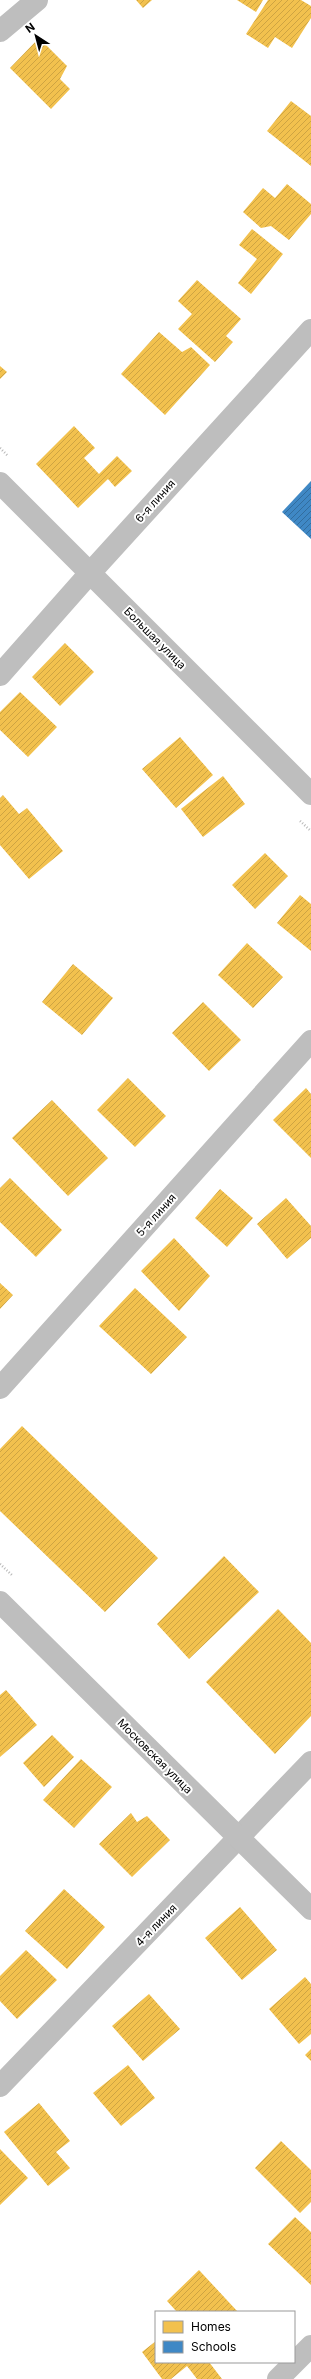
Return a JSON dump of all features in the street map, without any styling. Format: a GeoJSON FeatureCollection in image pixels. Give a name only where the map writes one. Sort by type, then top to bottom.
{"type":"FeatureCollection","features":[{"type":"Feature","properties":{"kind":"street"},"geometry":{"type":"LineString","coordinates":[[0,32],[37,0]]}},
{"type":"Feature","properties":{"kind":"street","name":"6-я линия"},"geometry":{"type":"LineString","coordinates":[[0,675],[90,573],[311,330]]}},
{"type":"Feature","properties":{"kind":"street","name":"Большая улица"},"geometry":{"type":"LineString","coordinates":[[0,483],[311,794]]}},
{"type":"Feature","properties":{"kind":"street","name":"5-я линия"},"geometry":{"type":"LineString","coordinates":[[0,1388],[311,1042]]}},
{"type":"Feature","properties":{"kind":"street","name":"Московская улица"},"geometry":{"type":"LineString","coordinates":[[0,1602],[237,1839],[311,1909]]}},
{"type":"Feature","properties":{"kind":"street","name":"4-я линия"},"geometry":{"type":"LineString","coordinates":[[0,2086],[311,1762]]}},
{"type":"Feature","properties":{"kind":"street"},"geometry":{"type":"LineString","coordinates":[[295,2362],[311,2346]]}},
{"type":"Feature","properties":{"kind":"street"},"geometry":{"type":"LineString","coordinates":[[278,2379],[294,2363]]}},
{"type":"Feature","properties":{"kind":"building: Homes"},"geometry":{"type":"Polygon","coordinates":[[[136,0],[152,0],[143,8],[136,0]]]}},
{"type":"Feature","properties":{"kind":"building: Homes"},"geometry":{"type":"Polygon","coordinates":[[[237,0],[263,0],[256,12],[237,0]]]}},
{"type":"Feature","properties":{"kind":"building: Homes"},"geometry":{"type":"Polygon","coordinates":[[[268,0],[301,0],[311,6],[311,18],[292,48],[275,37],[268,48],[246,34],[268,0]]]}},
{"type":"Feature","properties":{"kind":"building: Homes"},"geometry":{"type":"Polygon","coordinates":[[[39,38],[67,66],[60,79],[70,89],[51,109],[10,68],[39,38]]]}},
{"type":"Feature","properties":{"kind":"building: Homes"},"geometry":{"type":"Polygon","coordinates":[[[291,101],[311,116],[311,166],[267,131],[291,101]]]}},
{"type":"Feature","properties":{"kind":"building: Homes"},"geometry":{"type":"Polygon","coordinates":[[[287,184],[311,204],[311,214],[289,240],[271,226],[261,228],[243,212],[263,188],[275,198],[287,184]]]}},
{"type":"Feature","properties":{"kind":"building: Homes"},"geometry":{"type":"Polygon","coordinates":[[[252,229],[283,254],[251,294],[238,283],[257,259],[239,245],[252,229]]]}},
{"type":"Feature","properties":{"kind":"building: Homes"},"geometry":{"type":"Polygon","coordinates":[[[197,280],[241,319],[226,336],[233,342],[215,362],[178,329],[192,314],[178,301],[197,280]]]}},
{"type":"Feature","properties":{"kind":"building: Homes"},"geometry":{"type":"Polygon","coordinates":[[[159,332],[182,352],[191,347],[210,365],[165,415],[121,374],[159,332]]]}},
{"type":"Feature","properties":{"kind":"building: Homes"},"geometry":{"type":"Polygon","coordinates":[[[0,366],[7,372],[0,379],[0,366]]]}},
{"type":"Feature","properties":{"kind":"building: Homes"},"geometry":{"type":"Polygon","coordinates":[[[74,426],[95,448],[84,458],[99,474],[117,456],[132,471],[115,487],[108,479],[78,508],[36,464],[74,426]]]}},
{"type":"Feature","properties":{"kind":"building: Homes"},"geometry":{"type":"Polygon","coordinates":[[[65,643],[94,672],[60,706],[32,677],[65,643]]]}},
{"type":"Feature","properties":{"kind":"building: Homes"},"geometry":{"type":"Polygon","coordinates":[[[20,692],[57,727],[28,757],[0,730],[0,712],[20,692]]]}},
{"type":"Feature","properties":{"kind":"building: Homes"},"geometry":{"type":"Polygon","coordinates":[[[180,737],[213,775],[176,808],[142,769],[180,737]]]}},
{"type":"Feature","properties":{"kind":"building: Homes"},"geometry":{"type":"Polygon","coordinates":[[[223,776],[245,804],[203,837],[181,809],[223,776]]]}},
{"type":"Feature","properties":{"kind":"building: Homes"},"geometry":{"type":"Polygon","coordinates":[[[3,795],[19,814],[27,808],[63,851],[29,879],[0,845],[0,798],[3,795]]]}},
{"type":"Feature","properties":{"kind":"building: Homes"},"geometry":{"type":"Polygon","coordinates":[[[265,853],[288,876],[255,909],[232,885],[265,853]]]}},
{"type":"Feature","properties":{"kind":"building: Homes"},"geometry":{"type":"Polygon","coordinates":[[[300,895],[311,904],[311,951],[277,923],[300,895]]]}},
{"type":"Feature","properties":{"kind":"building: Homes"},"geometry":{"type":"Polygon","coordinates":[[[247,943],[283,977],[253,1008],[218,975],[247,943]]]}},
{"type":"Feature","properties":{"kind":"building: Homes"},"geometry":{"type":"Polygon","coordinates":[[[73,964],[113,998],[82,1035],[42,1002],[73,964]]]}},
{"type":"Feature","properties":{"kind":"building: Homes"},"geometry":{"type":"Polygon","coordinates":[[[203,1002],[241,1040],[209,1071],[172,1033],[203,1002]]]}},
{"type":"Feature","properties":{"kind":"building: Homes"},"geometry":{"type":"Polygon","coordinates":[[[128,1078],[166,1116],[135,1147],[97,1110],[128,1078]]]}},
{"type":"Feature","properties":{"kind":"building: Homes"},"geometry":{"type":"Polygon","coordinates":[[[306,1088],[311,1094],[311,1158],[273,1120],[306,1088]]]}},
{"type":"Feature","properties":{"kind":"building: Homes"},"geometry":{"type":"Polygon","coordinates":[[[52,1100],[108,1158],[68,1196],[12,1138],[52,1100]]]}},
{"type":"Feature","properties":{"kind":"building: Homes"},"geometry":{"type":"Polygon","coordinates":[[[10,1178],[62,1230],[36,1257],[0,1222],[0,1188],[10,1178]]]}},
{"type":"Feature","properties":{"kind":"building: Homes"},"geometry":{"type":"Polygon","coordinates":[[[220,1189],[253,1218],[227,1247],[195,1218],[220,1189]]]}},
{"type":"Feature","properties":{"kind":"building: Homes"},"geometry":{"type":"Polygon","coordinates":[[[286,1198],[311,1226],[311,1238],[287,1259],[257,1224],[286,1198]]]}},
{"type":"Feature","properties":{"kind":"building: Homes"},"geometry":{"type":"Polygon","coordinates":[[[174,1238],[210,1276],[179,1311],[141,1271],[174,1238]]]}},
{"type":"Feature","properties":{"kind":"building: Homes"},"geometry":{"type":"Polygon","coordinates":[[[0,1283],[13,1295],[0,1309],[0,1283]]]}},
{"type":"Feature","properties":{"kind":"building: Homes"},"geometry":{"type":"Polygon","coordinates":[[[135,1288],[187,1337],[151,1374],[99,1326],[135,1288]]]}},
{"type":"Feature","properties":{"kind":"building: Homes"},"geometry":{"type":"Polygon","coordinates":[[[22,1426],[158,1558],[105,1612],[0,1511],[0,1449],[22,1426]]]}},
{"type":"Feature","properties":{"kind":"building: Homes"},"geometry":{"type":"Polygon","coordinates":[[[224,1556],[259,1592],[189,1659],[157,1624],[224,1556]]]}},
{"type":"Feature","properties":{"kind":"building: Homes"},"geometry":{"type":"Polygon","coordinates":[[[278,1609],[311,1643],[311,1716],[275,1754],[206,1682],[278,1609]]]}},
{"type":"Feature","properties":{"kind":"building: Homes"},"geometry":{"type":"Polygon","coordinates":[[[6,1690],[37,1725],[0,1757],[0,1695],[6,1690]]]}},
{"type":"Feature","properties":{"kind":"building: Homes"},"geometry":{"type":"Polygon","coordinates":[[[52,1735],[74,1757],[44,1787],[23,1763],[52,1735]]]}},
{"type":"Feature","properties":{"kind":"building: Homes"},"geometry":{"type":"Polygon","coordinates":[[[81,1759],[112,1787],[74,1828],[43,1800],[81,1759]]]}},
{"type":"Feature","properties":{"kind":"building: Homes"},"geometry":{"type":"Polygon","coordinates":[[[131,1813],[137,1822],[147,1816],[170,1840],[132,1877],[99,1844],[131,1813]]]}},
{"type":"Feature","properties":{"kind":"building: Homes"},"geometry":{"type":"Polygon","coordinates":[[[64,1889],[105,1927],[67,1969],[25,1931],[64,1889]]]}},
{"type":"Feature","properties":{"kind":"building: Homes"},"geometry":{"type":"Polygon","coordinates":[[[240,1907],[277,1950],[242,1980],[205,1938],[240,1907]]]}},
{"type":"Feature","properties":{"kind":"building: Homes"},"geometry":{"type":"Polygon","coordinates":[[[26,1950],[57,1980],[17,2019],[0,2001],[0,1976],[26,1950]]]}},
{"type":"Feature","properties":{"kind":"building: Homes"},"geometry":{"type":"Polygon","coordinates":[[[305,1977],[311,1984],[311,2034],[299,2044],[269,2009],[305,1977]]]}},
{"type":"Feature","properties":{"kind":"building: Homes"},"geometry":{"type":"Polygon","coordinates":[[[149,1994],[180,2029],[143,2061],[112,2026],[149,1994]]]}},
{"type":"Feature","properties":{"kind":"building: Homes"},"geometry":{"type":"Polygon","coordinates":[[[311,2049],[311,2061],[305,2055],[311,2049]]]}},
{"type":"Feature","properties":{"kind":"building: Homes"},"geometry":{"type":"Polygon","coordinates":[[[128,2065],[155,2098],[121,2126],[93,2093],[128,2065]]]}},
{"type":"Feature","properties":{"kind":"building: Homes"},"geometry":{"type":"Polygon","coordinates":[[[39,2103],[70,2141],[56,2152],[70,2168],[48,2186],[4,2132],[39,2103]]]}},
{"type":"Feature","properties":{"kind":"building: Homes"},"geometry":{"type":"Polygon","coordinates":[[[281,2141],[311,2170],[311,2202],[300,2213],[255,2168],[281,2141]]]}},
{"type":"Feature","properties":{"kind":"building: Homes"},"geometry":{"type":"Polygon","coordinates":[[[0,2149],[28,2178],[0,2205],[0,2149]]]}},
{"type":"Feature","properties":{"kind":"building: Homes"},"geometry":{"type":"Polygon","coordinates":[[[295,2217],[311,2232],[311,2285],[268,2244],[295,2217]]]}},
{"type":"Feature","properties":{"kind":"building: Homes"},"geometry":{"type":"Polygon","coordinates":[[[199,2270],[237,2311],[176,2311],[167,2301],[199,2270]]]}},
{"type":"Feature","properties":{"kind":"building: Homes"},"geometry":{"type":"Polygon","coordinates":[[[155,2342],[155,2363],[210,2363],[222,2379],[197,2379],[187,2366],[171,2379],[162,2379],[142,2352],[155,2342]]]}},
{"type":"Feature","properties":{"kind":"building: Schools"},"geometry":{"type":"Polygon","coordinates":[[[311,481],[311,539],[282,512],[311,481]]]}}]}
